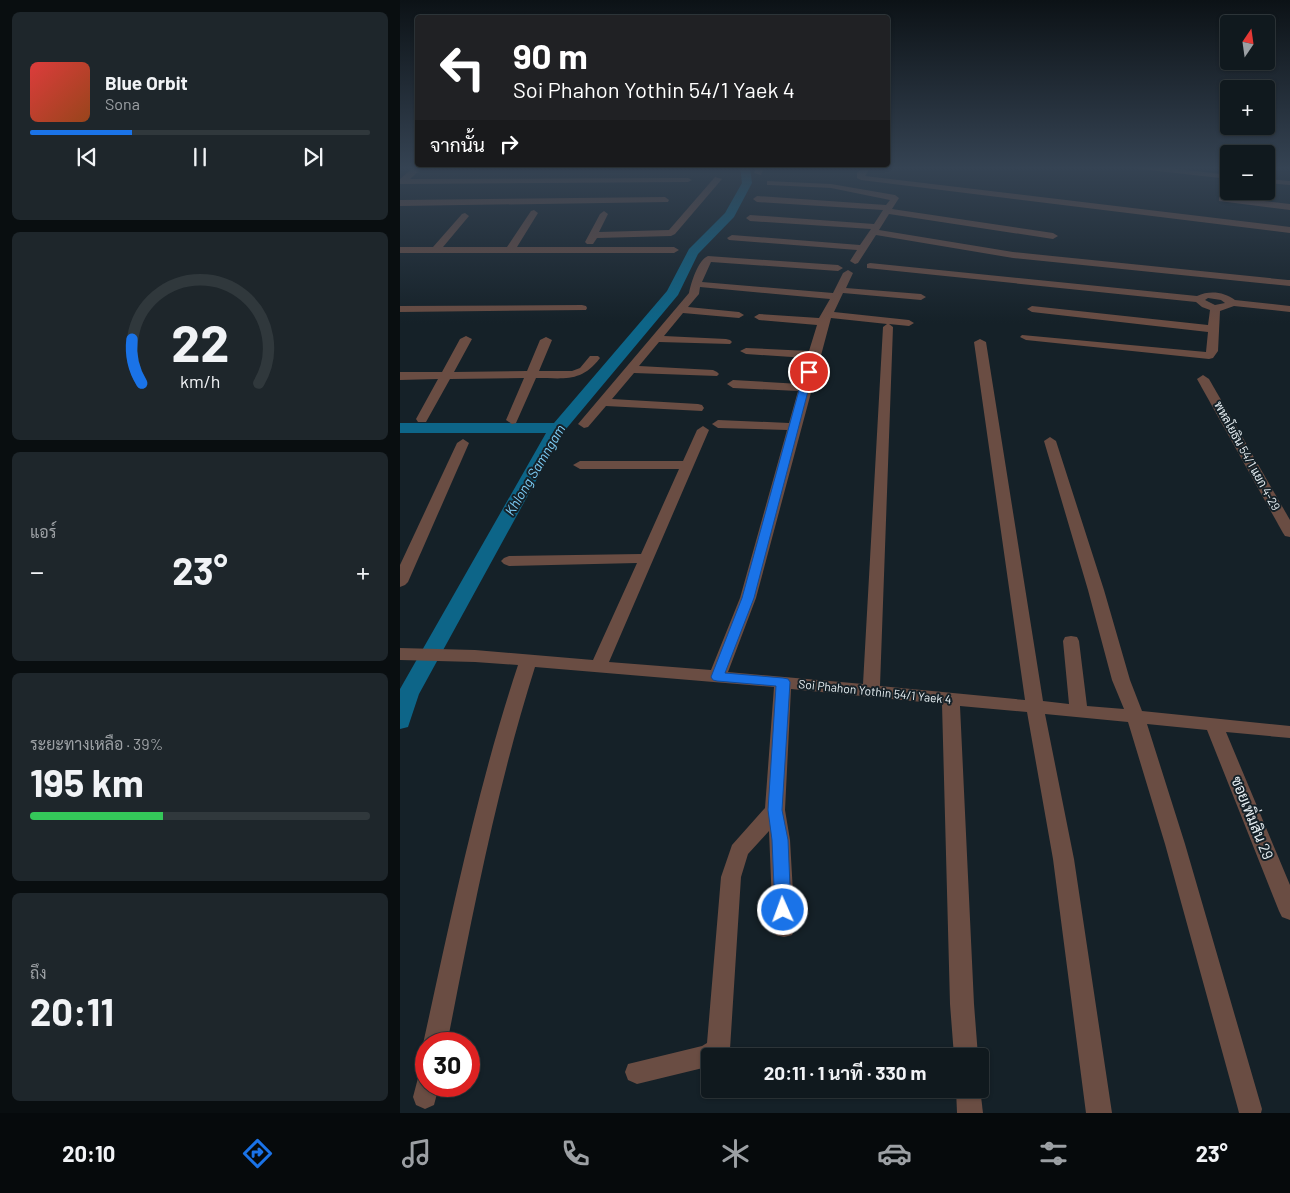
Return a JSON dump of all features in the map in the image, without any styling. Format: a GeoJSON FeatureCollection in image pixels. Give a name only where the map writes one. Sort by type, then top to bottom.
{"type":"FeatureCollection","features":[{"type":"Feature","properties":{"kind":"street"},"geometry":{"type":"LineString","coordinates":[[436,250],[462,219]]}},
{"type":"Feature","properties":{"kind":"street"},"geometry":{"type":"LineString","coordinates":[[510,250],[530,219]]}},
{"type":"Feature","properties":{"kind":"street"},"geometry":{"type":"LineString","coordinates":[[586,250],[602,219]]}},
{"type":"Feature","properties":{"kind":"street"},"geometry":{"type":"LineString","coordinates":[[594,235],[668,234],[683,219]]}},
{"type":"Feature","properties":{"kind":"street"},"geometry":{"type":"LineString","coordinates":[[760,219],[874,230],[1013,254],[1288,283]]}},
{"type":"Feature","properties":{"kind":"street"},"geometry":{"type":"LineString","coordinates":[[717,677],[748,598],[824,318],[855,268],[863,248],[881,219]]}},
{"type":"Feature","properties":{"kind":"street"},"geometry":{"type":"LineString","coordinates":[[944,219],[1053,236]]}},
{"type":"Feature","properties":{"kind":"street"},"geometry":{"type":"LineString","coordinates":[[1199,219],[1290,230]]}},
{"type":"Feature","properties":{"kind":"street"},"geometry":{"type":"LineString","coordinates":[[732,238],[863,248]]}},
{"type":"Feature","properties":{"kind":"street"},"geometry":{"type":"LineString","coordinates":[[400,250],[674,250]]}},
{"type":"Feature","properties":{"kind":"street"},"geometry":{"type":"LineString","coordinates":[[584,424],[694,294],[696,284],[708,259],[855,268],[1198,299],[1207,295],[1219,295],[1228,298],[1232,303]]}},
{"type":"Feature","properties":{"kind":"street"},"geometry":{"type":"LineString","coordinates":[[1219,295],[1221,277]]}},
{"type":"Feature","properties":{"kind":"street"},"geometry":{"type":"LineString","coordinates":[[696,284],[920,297]]}},
{"type":"Feature","properties":{"kind":"street"},"geometry":{"type":"LineString","coordinates":[[1198,299],[1205,305],[1215,308],[1229,306],[1232,303],[1290,309]]}},
{"type":"Feature","properties":{"kind":"street"},"geometry":{"type":"LineString","coordinates":[[400,308],[582,308]]}},
{"type":"Feature","properties":{"kind":"street"},"geometry":{"type":"LineString","coordinates":[[1026,337],[1209,356],[1212,351],[1215,308]]}},
{"type":"Feature","properties":{"kind":"street"},"geometry":{"type":"LineString","coordinates":[[681,310],[739,315]]}},
{"type":"Feature","properties":{"kind":"street"},"geometry":{"type":"LineString","coordinates":[[1032,310],[1213,329]]}},
{"type":"Feature","properties":{"kind":"street"},"geometry":{"type":"LineString","coordinates":[[759,317],[824,318],[910,323]]}},
{"type":"Feature","properties":{"kind":"street"},"geometry":{"type":"LineString","coordinates":[[871,691],[888,327]]}},
{"type":"Feature","properties":{"kind":"street"},"geometry":{"type":"LineString","coordinates":[[422,419],[466,339]]}},
{"type":"Feature","properties":{"kind":"street"},"geometry":{"type":"LineString","coordinates":[[655,339],[726,342]]}},
{"type":"Feature","properties":{"kind":"street"},"geometry":{"type":"LineString","coordinates":[[512,420],[546,340]]}},
{"type":"Feature","properties":{"kind":"street"},"geometry":{"type":"LineString","coordinates":[[980,342],[1035,708],[1047,762],[1060,840],[1099,1113]]}},
{"type":"Feature","properties":{"kind":"street"},"geometry":{"type":"LineString","coordinates":[[746,352],[814,355]]}},
{"type":"Feature","properties":{"kind":"street"},"geometry":{"type":"LineString","coordinates":[[400,376],[580,373],[594,358]]}},
{"type":"Feature","properties":{"kind":"street"},"geometry":{"type":"LineString","coordinates":[[630,369],[713,374]]}},
{"type":"Feature","properties":{"kind":"street","name":"พหลโยธิน 54/1 แยก 4-29"},"geometry":{"type":"LineString","coordinates":[[1203,379],[1290,533]]}},
{"type":"Feature","properties":{"kind":"street"},"geometry":{"type":"LineString","coordinates":[[733,384],[804,388]]}},
{"type":"Feature","properties":{"kind":"street"},"geometry":{"type":"LineString","coordinates":[[604,402],[698,408]]}},
{"type":"Feature","properties":{"kind":"street"},"geometry":{"type":"LineString","coordinates":[[718,424],[795,427]]}},
{"type":"Feature","properties":{"kind":"street"},"geometry":{"type":"LineString","coordinates":[[599,666],[703,430]]}},
{"type":"Feature","properties":{"kind":"street"},"geometry":{"type":"LineString","coordinates":[[1050,441],[1096,590],[1121,680],[1136,718],[1175,844],[1250,1109]]}},
{"type":"Feature","properties":{"kind":"street"},"geometry":{"type":"LineString","coordinates":[[400,582],[463,443]]}},
{"type":"Feature","properties":{"kind":"street"},"geometry":{"type":"LineString","coordinates":[[580,465],[686,465]]}},
{"type":"Feature","properties":{"kind":"street"},"geometry":{"type":"LineString","coordinates":[[509,561],[646,558]]}},
{"type":"Feature","properties":{"kind":"street"},"geometry":{"type":"LineString","coordinates":[[1071,642],[1079,712]]}},
{"type":"Feature","properties":{"kind":"street","name":"Soi Phahon Yothin 54/1 Yaek 4"},"geometry":{"type":"LineString","coordinates":[[400,654],[475,656],[783,682],[1290,732]]}},
{"type":"Feature","properties":{"kind":"street"},"geometry":{"type":"LineString","coordinates":[[438,1032],[472,867],[504,735],[528,661]]}},
{"type":"Feature","properties":{"kind":"street"},"geometry":{"type":"LineString","coordinates":[[783,682],[775,810],[780,840],[784,928]]}},
{"type":"Feature","properties":{"kind":"street"},"geometry":{"type":"LineString","coordinates":[[951,699],[962,1004],[965,1048]]}},
{"type":"Feature","properties":{"kind":"street","name":"ซอยเพิ่มสิน 29"},"geometry":{"type":"LineString","coordinates":[[1214,724],[1290,911]]}},
{"type":"Feature","properties":{"kind":"street"},"geometry":{"type":"LineString","coordinates":[[637,1072],[707,1056],[718,1049],[731,876],[739,851],[775,810]]}},
{"type":"Feature","properties":{"kind":"street"},"geometry":{"type":"LineString","coordinates":[[969,1098],[970,1113]]}},
{"type":"Feature","properties":{"kind":"waterway","name":"Khlong Samngam"},"geometry":{"type":"LineString","coordinates":[[558,428],[673,292],[693,252],[726,219]]}},
{"type":"Feature","properties":{"kind":"waterway"},"geometry":{"type":"LineString","coordinates":[[400,428],[558,428]]}},
{"type":"Feature","properties":{"kind":"waterway","name":"Khlong Samngam"},"geometry":{"type":"LineString","coordinates":[[400,721],[408,694],[558,428]]}},
{"type":"Feature","properties":{"kind":"route"},"geometry":{"type":"LineString","coordinates":[[783,910],[780,840],[775,810],[783,682],[717,677],[734,638],[748,598],[809,372]]}}]}
